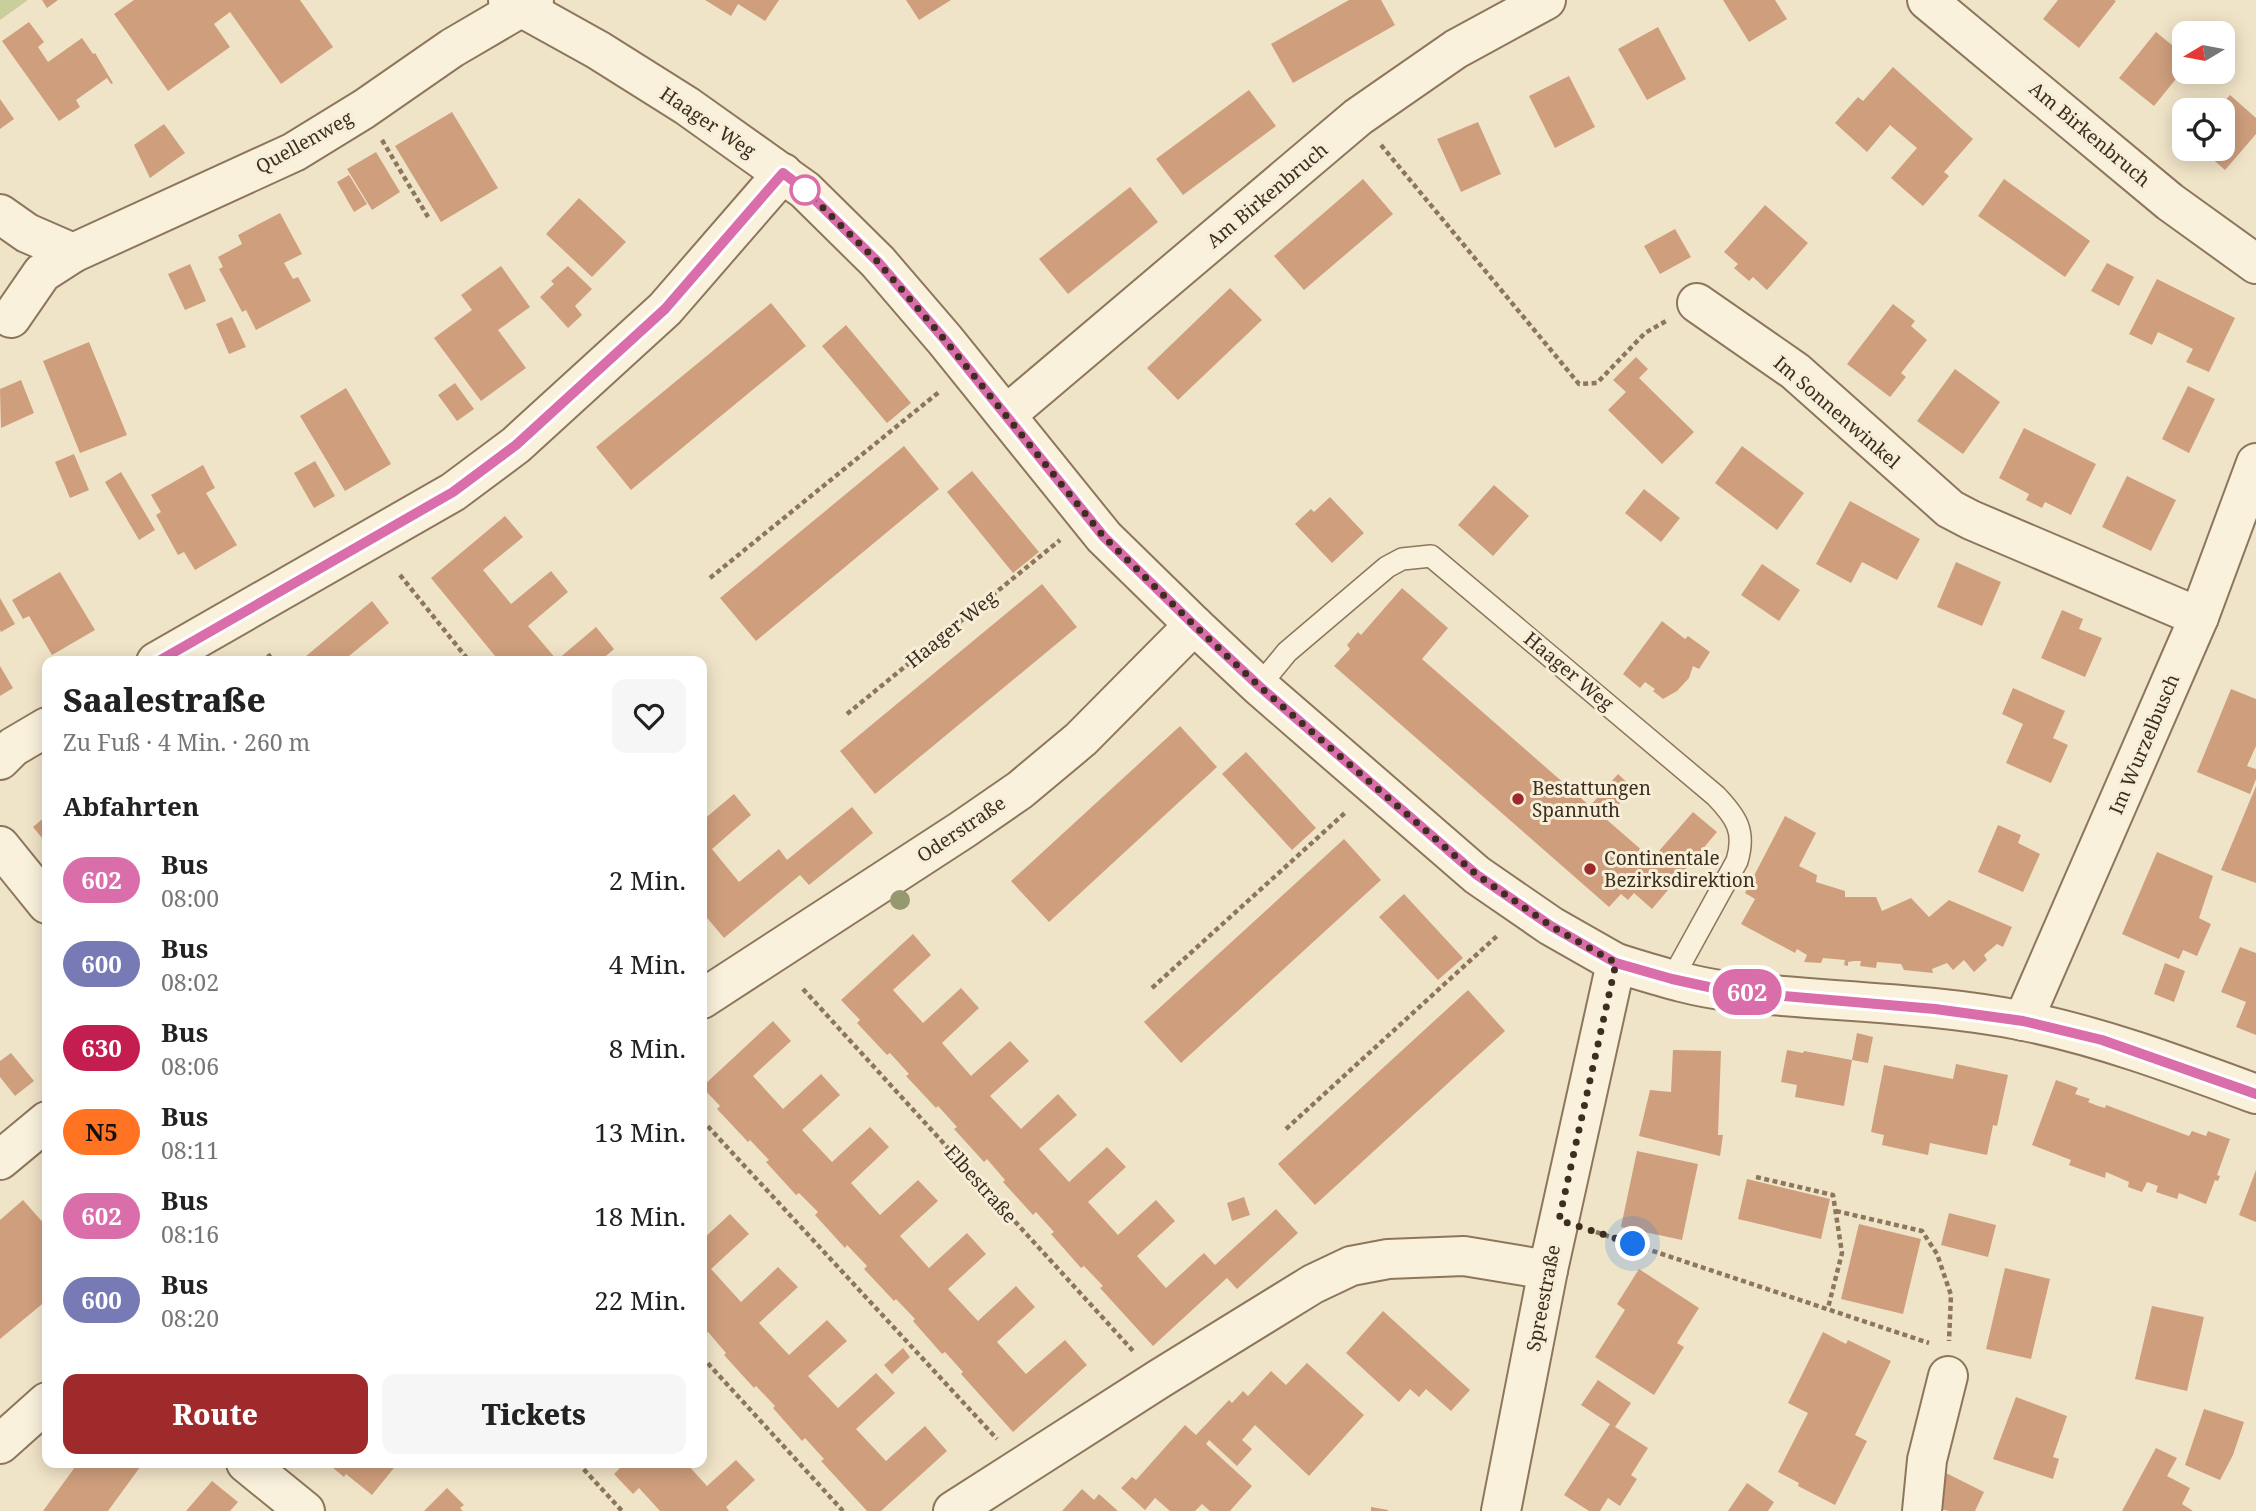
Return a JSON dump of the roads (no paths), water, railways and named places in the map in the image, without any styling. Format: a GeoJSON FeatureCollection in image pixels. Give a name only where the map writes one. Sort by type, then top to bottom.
{"type":"FeatureCollection","features":[{"type":"Feature","properties":{"kind":"street","name":"Am Birkenbruch"},"geometry":{"type":"LineString","coordinates":[[1006,415],[1358,117],[1456,49],[1546,0]]}},
{"type":"Feature","properties":{"kind":"street","name":"Am Birkenbruch"},"geometry":{"type":"LineString","coordinates":[[1927,0],[2171,202],[2256,264]]}},
{"type":"Feature","properties":{"kind":"street","name":"Quellenweg"},"geometry":{"type":"LineString","coordinates":[[11,318],[42,273],[72,253],[294,152],[364,109],[521,2]]}},
{"type":"Feature","properties":{"kind":"street","name":"Haager Weg"},"geometry":{"type":"LineString","coordinates":[[521,2],[687,106],[805,190],[878,262],[1104,537],[1259,686],[1374,787],[1477,875],[1551,926],[1616,963],[1672,979],[1727,991],[1935,1009],[2023,1021],[2102,1040],[2256,1094]]}},
{"type":"Feature","properties":{"kind":"street"},"geometry":{"type":"LineString","coordinates":[[166,656],[453,492],[516,445],[665,309],[783,173]]}},
{"type":"Feature","properties":{"kind":"street"},"geometry":{"type":"LineString","coordinates":[[0,214],[27,233],[72,253]]}},
{"type":"Feature","properties":{"kind":"street","name":"Im Sonnenwinkel"},"geometry":{"type":"LineString","coordinates":[[1697,303],[1795,371],[1950,509],[2199,617]]}},
{"type":"Feature","properties":{"kind":"street","name":"Im Wurzelbusch"},"geometry":{"type":"LineString","coordinates":[[2023,1021],[2199,617],[2256,463]]}},
{"type":"Feature","properties":{"kind":"street","name":"Oderstraße"},"geometry":{"type":"LineString","coordinates":[[707,996],[1020,790],[1081,739],[1194,625]]}},
{"type":"Feature","properties":{"kind":"street"},"geometry":{"type":"LineString","coordinates":[[0,761],[13,747],[42,730]]}},
{"type":"Feature","properties":{"kind":"street"},"geometry":{"type":"LineString","coordinates":[[0,846],[42,898]]}},
{"type":"Feature","properties":{"kind":"street","name":"Spreestraße"},"geometry":{"type":"LineString","coordinates":[[1501,1511],[1548,1270],[1616,963]]}},
{"type":"Feature","properties":{"kind":"street"},"geometry":{"type":"LineString","coordinates":[[0,1160],[42,1125]]}},
{"type":"Feature","properties":{"kind":"street"},"geometry":{"type":"LineString","coordinates":[[953,1511],[1313,1284],[1351,1266],[1388,1259],[1464,1256],[1548,1270]]}},
{"type":"Feature","properties":{"kind":"street"},"geometry":{"type":"LineString","coordinates":[[1922,1511],[1927,1460],[1948,1376]]}},
{"type":"Feature","properties":{"kind":"street"},"geometry":{"type":"LineString","coordinates":[[0,1444],[42,1406]]}},
{"type":"Feature","properties":{"kind":"street"},"geometry":{"type":"LineString","coordinates":[[252,1468],[305,1511]]}},
{"type":"Feature","properties":{"kind":"lane","name":"Haager Weg"},"geometry":{"type":"LineString","coordinates":[[1259,686],[1287,653],[1387,567],[1402,559],[1431,556],[1716,796],[1732,813],[1739,828],[1742,845],[1737,861],[1672,979]]}},
{"type":"Feature","properties":{"kind":"place","name":"Bestattungen Spannuth"},"geometry":{"type":"Point","coordinates":[1518,799]}},
{"type":"Feature","properties":{"kind":"place","name":"Continentale Bezirksdirektion"},"geometry":{"type":"Point","coordinates":[1590,869]}}]}
